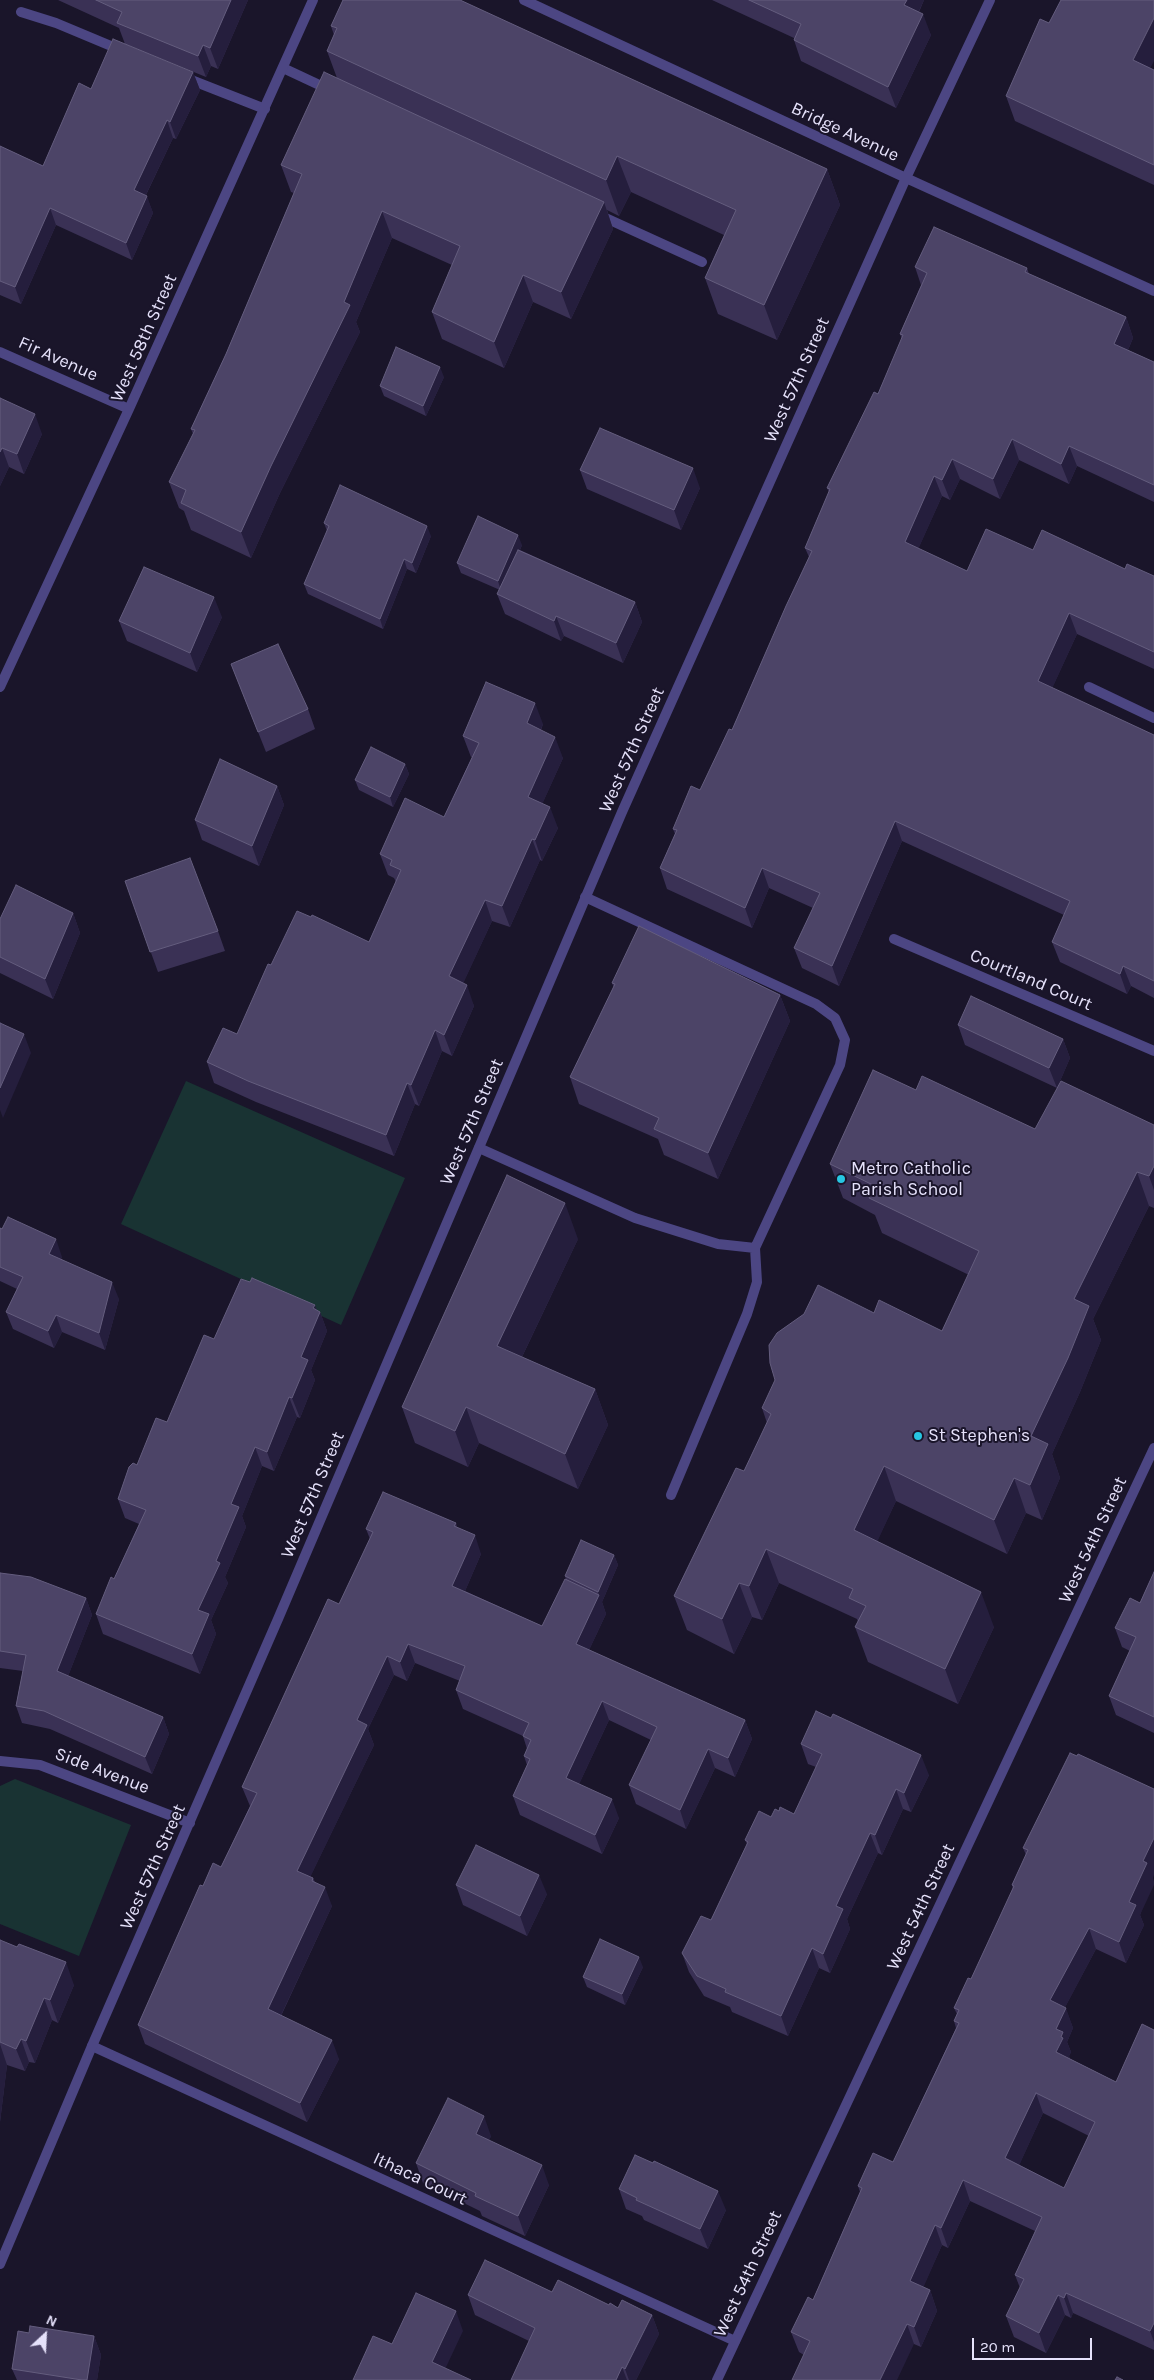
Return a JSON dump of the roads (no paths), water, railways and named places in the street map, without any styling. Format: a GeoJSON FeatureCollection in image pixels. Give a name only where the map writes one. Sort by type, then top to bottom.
{"type":"FeatureCollection","features":[{"type":"Feature","properties":{"kind":"street","name":"West 58th Street"},"geometry":{"type":"LineString","coordinates":[[0,687],[130,409],[313,0]]}},
{"type":"Feature","properties":{"kind":"street","name":"Bridge Avenue"},"geometry":{"type":"LineString","coordinates":[[524,0],[1154,291]]}},
{"type":"Feature","properties":{"kind":"street","name":"West 57th Street"},"geometry":{"type":"LineString","coordinates":[[0,2264],[585,897],[906,178],[990,0]]}},
{"type":"Feature","properties":{"kind":"street"},"geometry":{"type":"LineString","coordinates":[[21,12],[56,23],[137,57]]}},
{"type":"Feature","properties":{"kind":"street"},"geometry":{"type":"LineString","coordinates":[[283,68],[341,95]]}},
{"type":"Feature","properties":{"kind":"street"},"geometry":{"type":"LineString","coordinates":[[174,73],[265,109]]}},
{"type":"Feature","properties":{"kind":"street"},"geometry":{"type":"LineString","coordinates":[[594,212],[702,262]]}},
{"type":"Feature","properties":{"kind":"street","name":"Fir Avenue"},"geometry":{"type":"LineString","coordinates":[[0,352],[130,409]]}},
{"type":"Feature","properties":{"kind":"street"},"geometry":{"type":"LineString","coordinates":[[1089,687],[1154,718]]}},
{"type":"Feature","properties":{"kind":"street"},"geometry":{"type":"LineString","coordinates":[[585,897],[816,1004],[835,1018],[845,1040],[840,1065],[756,1248],[757,1282],[747,1314],[671,1495]]}},
{"type":"Feature","properties":{"kind":"street","name":"Courtland Court"},"geometry":{"type":"LineString","coordinates":[[894,939],[1154,1051]]}},
{"type":"Feature","properties":{"kind":"street"},"geometry":{"type":"LineString","coordinates":[[479,1148],[635,1218],[718,1244],[756,1248]]}},
{"type":"Feature","properties":{"kind":"street","name":"West 54th Street"},"geometry":{"type":"LineString","coordinates":[[717,2380],[1154,1448]]}},
{"type":"Feature","properties":{"kind":"street","name":"Side Avenue"},"geometry":{"type":"LineString","coordinates":[[0,1761],[40,1765],[190,1823]]}},
{"type":"Feature","properties":{"kind":"street","name":"Ithaca Court"},"geometry":{"type":"LineString","coordinates":[[92,2046],[734,2342]]}},
{"type":"Feature","properties":{"kind":"place","name":"Metro Catholic Parish School"},"geometry":{"type":"Point","coordinates":[841,1179]}},
{"type":"Feature","properties":{"kind":"place","name":"St Stephen's"},"geometry":{"type":"Point","coordinates":[918,1436]}}]}
